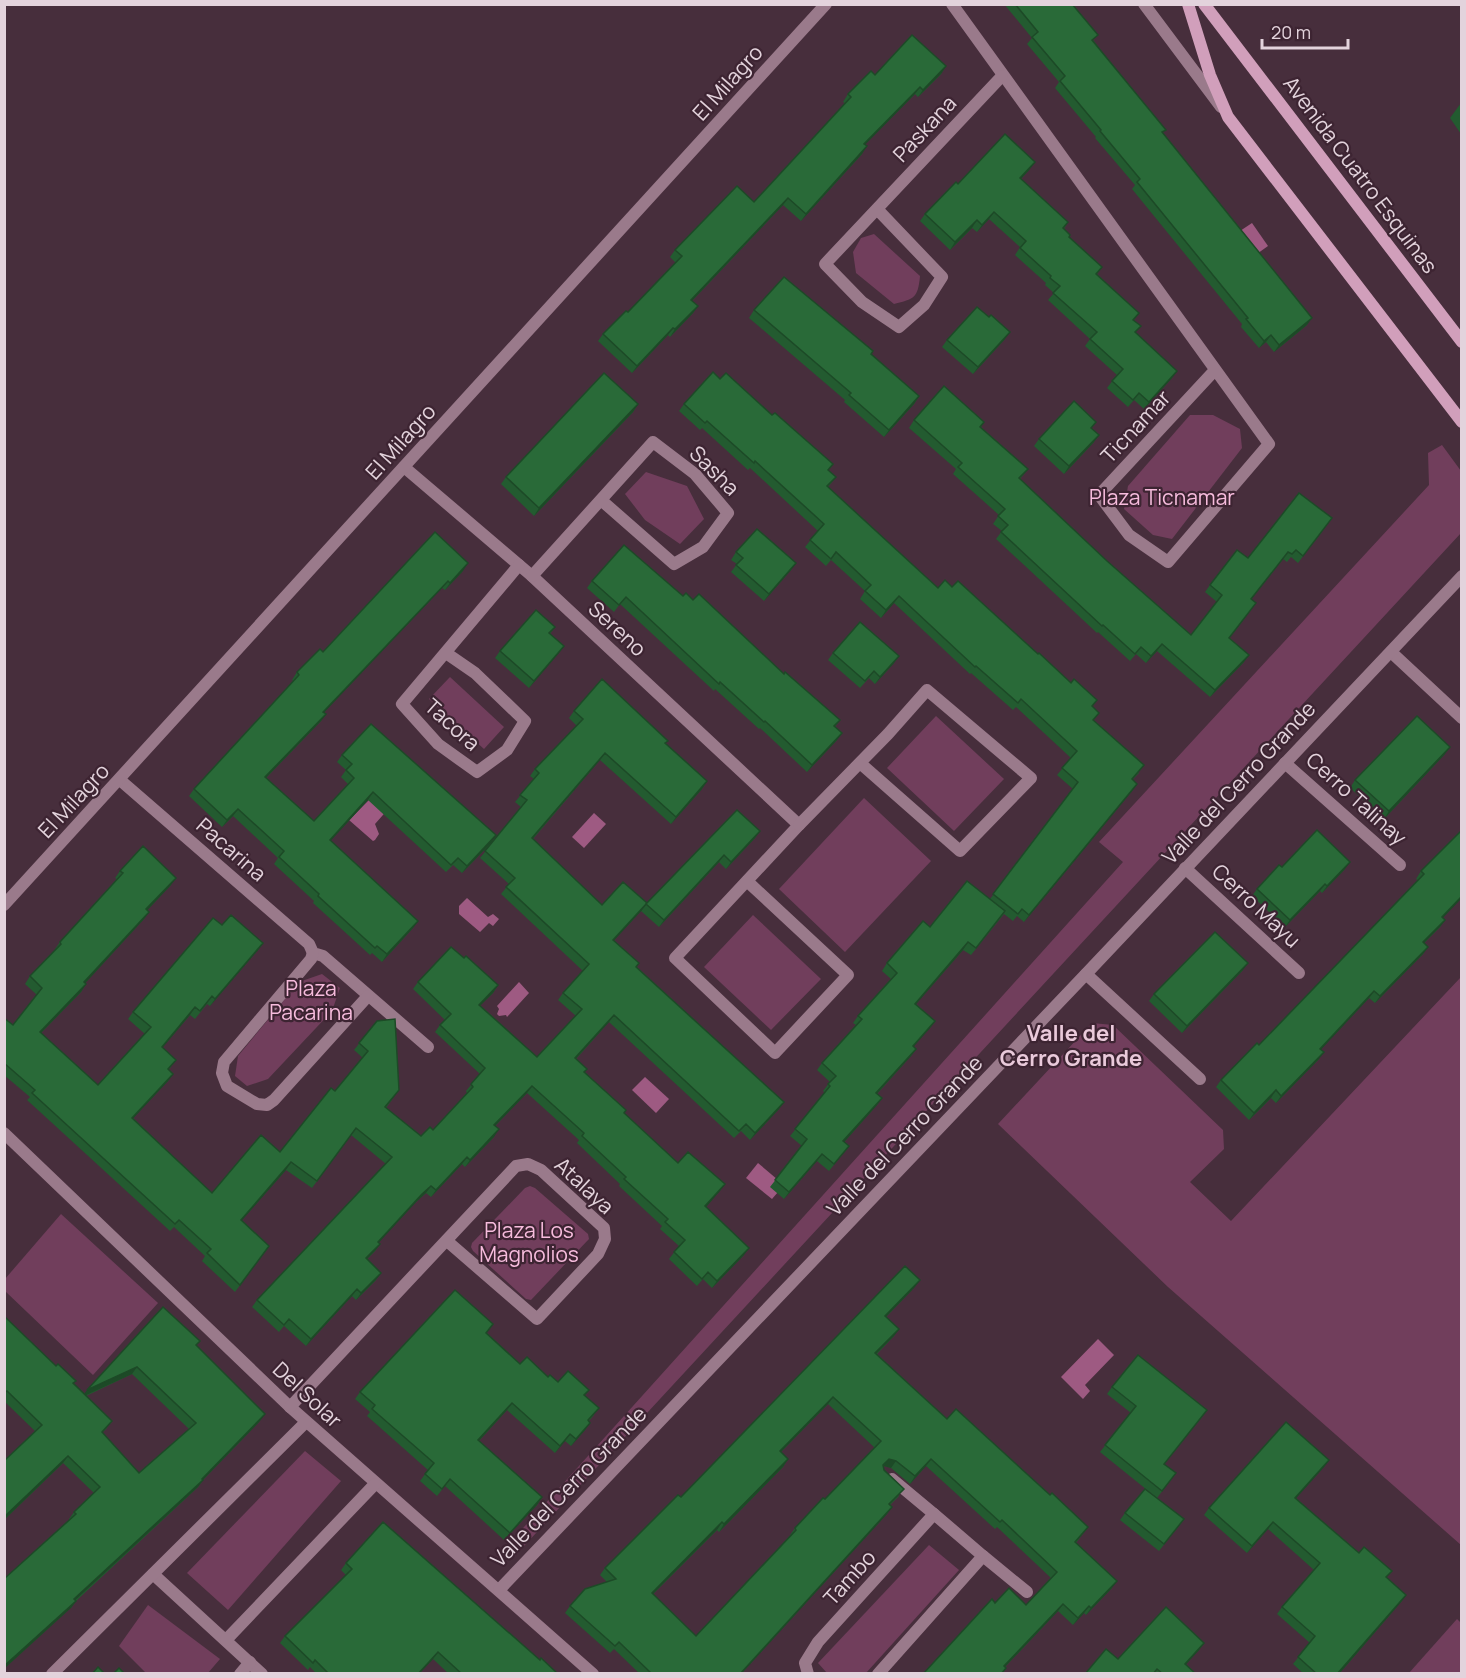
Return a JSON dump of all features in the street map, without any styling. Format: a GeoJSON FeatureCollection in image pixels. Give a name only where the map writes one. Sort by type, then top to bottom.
{"type":"FeatureCollection","features":[{"type":"Feature","properties":{"kind":"main road"},"geometry":{"type":"LineString","coordinates":[[1188,4],[1210,75],[1228,117],[1461,422]]}},
{"type":"Feature","properties":{"kind":"main road","name":"Avenida Cuatro Esquinas"},"geometry":{"type":"LineString","coordinates":[[1204,4],[1461,342]]}},
{"type":"Feature","properties":{"kind":"street","name":"El Milagro"},"geometry":{"type":"LineString","coordinates":[[4,905],[826,4]]}},
{"type":"Feature","properties":{"kind":"street","name":"Ticnamar"},"geometry":{"type":"LineString","coordinates":[[952,4],[1269,444],[1168,562],[1129,535],[1099,495],[1215,370]]}},
{"type":"Feature","properties":{"kind":"street"},"geometry":{"type":"LineString","coordinates":[[1144,4],[1228,117]]}},
{"type":"Feature","properties":{"kind":"street","name":"Paskana"},"geometry":{"type":"LineString","coordinates":[[877,209],[942,278],[924,306],[899,327],[862,302],[825,264],[1002,76]]}},
{"type":"Feature","properties":{"kind":"street","name":"Sasha"},"geometry":{"type":"LineString","coordinates":[[532,576],[653,442],[695,474],[728,513],[703,547],[674,564],[602,500]]}},
{"type":"Feature","properties":{"kind":"street","name":"Sereno"},"geometry":{"type":"LineString","coordinates":[[404,468],[532,576],[800,825]]}},
{"type":"Feature","properties":{"kind":"street","name":"Tacora"},"geometry":{"type":"LineString","coordinates":[[446,653],[474,673],[525,721],[507,750],[477,772],[438,744],[402,704],[519,565]]}},
{"type":"Feature","properties":{"kind":"street","name":"Valle del Cerro Grande"},"geometry":{"type":"LineString","coordinates":[[499,1590],[1086,974],[1461,576]]}},
{"type":"Feature","properties":{"kind":"street"},"geometry":{"type":"LineString","coordinates":[[1390,652],[1461,718]]}},
{"type":"Feature","properties":{"kind":"street"},"geometry":{"type":"LineString","coordinates":[[748,882],[848,975],[776,1053],[675,958],[927,690],[1031,778],[960,851],[860,763]]}},
{"type":"Feature","properties":{"kind":"street","name":"Cerro Talinay"},"geometry":{"type":"LineString","coordinates":[[1285,763],[1400,865]]}},
{"type":"Feature","properties":{"kind":"street","name":"Pacarina"},"geometry":{"type":"LineString","coordinates":[[120,780],[309,944],[313,952],[323,956],[428,1047]]}},
{"type":"Feature","properties":{"kind":"street","name":"Cerro Mayu"},"geometry":{"type":"LineString","coordinates":[[1185,868],[1299,973]]}},
{"type":"Feature","properties":{"kind":"street"},"geometry":{"type":"LineString","coordinates":[[313,952],[310,959],[224,1062],[222,1073],[227,1086],[257,1104],[267,1105],[368,996]]}},
{"type":"Feature","properties":{"kind":"street"},"geometry":{"type":"LineString","coordinates":[[1086,974],[1200,1079]]}},
{"type":"Feature","properties":{"kind":"street","name":"Del Solar"},"geometry":{"type":"LineString","coordinates":[[4,1133],[306,1422],[593,1674]]}},
{"type":"Feature","properties":{"kind":"street","name":"Atalaya"},"geometry":{"type":"LineString","coordinates":[[290,1407],[516,1166],[528,1164],[541,1170],[604,1228],[605,1239],[598,1254],[537,1319],[447,1241]]}},
{"type":"Feature","properties":{"kind":"street"},"geometry":{"type":"LineString","coordinates":[[52,1674],[306,1422]]}},
{"type":"Feature","properties":{"kind":"street"},"geometry":{"type":"LineString","coordinates":[[886,1474],[1027,1592]]}},
{"type":"Feature","properties":{"kind":"street"},"geometry":{"type":"LineString","coordinates":[[226,1640],[375,1484]]}},
{"type":"Feature","properties":{"kind":"street","name":"Tambo"},"geometry":{"type":"LineString","coordinates":[[808,1674],[805,1663],[818,1642],[934,1514]]}},
{"type":"Feature","properties":{"kind":"street"},"geometry":{"type":"LineString","coordinates":[[878,1674],[983,1556]]}},
{"type":"Feature","properties":{"kind":"street"},"geometry":{"type":"LineString","coordinates":[[153,1574],[262,1674]]}},
{"type":"Feature","properties":{"kind":"street"},"geometry":{"type":"LineString","coordinates":[[240,1674],[250,1662]]}},
{"type":"Feature","properties":{"kind":"green space"},"geometry":{"type":"Polygon","coordinates":[[[874,234],[920,276],[918,289],[910,299],[894,304],[856,273],[853,252],[861,238],[874,234]]]}},
{"type":"Feature","properties":{"kind":"green space","name":"Plaza Ticnamar"},"geometry":{"type":"Polygon","coordinates":[[[1190,415],[1213,415],[1240,429],[1242,448],[1172,539],[1153,535],[1124,509],[1128,486],[1190,415]]]}},
{"type":"Feature","properties":{"kind":"green space"},"geometry":{"type":"Polygon","coordinates":[[[1442,445],[1461,471],[1461,533],[512,1559],[497,1557],[1123,862],[1099,842],[1429,485],[1428,453],[1442,445]]]}},
{"type":"Feature","properties":{"kind":"green space"},"geometry":{"type":"Polygon","coordinates":[[[646,472],[687,486],[704,519],[680,544],[645,520],[625,494],[646,472]]]}},
{"type":"Feature","properties":{"kind":"green space"},"geometry":{"type":"Polygon","coordinates":[[[450,677],[504,727],[484,749],[429,699],[450,677]]]}},
{"type":"Feature","properties":{"kind":"green space"},"geometry":{"type":"Polygon","coordinates":[[[936,716],[1004,779],[954,831],[887,768],[936,716]]]}},
{"type":"Feature","properties":{"kind":"green space"},"geometry":{"type":"Polygon","coordinates":[[[864,798],[931,861],[845,952],[779,889],[864,798]]]}},
{"type":"Feature","properties":{"kind":"green space"},"geometry":{"type":"Polygon","coordinates":[[[753,915],[821,979],[771,1030],[704,967],[753,915]]]}},
{"type":"Feature","properties":{"kind":"green space","name":"Plaza Pacarina"},"geometry":{"type":"Polygon","coordinates":[[[322,974],[340,988],[332,1011],[268,1079],[247,1086],[235,1076],[238,1056],[299,982],[322,974]]]}},
{"type":"Feature","properties":{"kind":"green space"},"geometry":{"type":"Polygon","coordinates":[[[1461,977],[1461,1545],[1168,1287],[998,1124],[1092,1023],[1113,1025],[1223,1130],[1224,1149],[1190,1182],[1231,1221],[1461,977]]]}},
{"type":"Feature","properties":{"kind":"green space","name":"Plaza Los Magnolios"},"geometry":{"type":"Polygon","coordinates":[[[530,1186],[588,1234],[589,1239],[531,1300],[526,1299],[471,1247],[472,1243],[525,1188],[530,1186]]]}},
{"type":"Feature","properties":{"kind":"green space"},"geometry":{"type":"Polygon","coordinates":[[[61,1214],[158,1303],[93,1375],[5,1291],[5,1279],[61,1214]]]}},
{"type":"Feature","properties":{"kind":"green space"},"geometry":{"type":"Polygon","coordinates":[[[305,1451],[341,1481],[228,1610],[187,1573],[305,1451]]]}},
{"type":"Feature","properties":{"kind":"green space"},"geometry":{"type":"Polygon","coordinates":[[[929,1545],[959,1570],[866,1673],[827,1673],[818,1663],[929,1545]]]}},
{"type":"Feature","properties":{"kind":"green space"},"geometry":{"type":"Polygon","coordinates":[[[148,1605],[220,1659],[208,1673],[146,1673],[119,1646],[148,1605]]]}},
{"type":"Feature","properties":{"kind":"green space"},"geometry":{"type":"Polygon","coordinates":[[[1457,1619],[1461,1623],[1461,1673],[1409,1673],[1457,1619]]]}},
{"type":"Feature","properties":{"kind":"shaded area"},"geometry":{"type":"Polygon","coordinates":[[[1252,223],[1268,246],[1254,256],[1237,233],[1252,223]]]}},
{"type":"Feature","properties":{"kind":"shaded area"},"geometry":{"type":"Polygon","coordinates":[[[375,794],[390,807],[375,824],[379,834],[373,841],[349,820],[375,794]]]}},
{"type":"Feature","properties":{"kind":"shaded area"},"geometry":{"type":"Polygon","coordinates":[[[594,813],[606,824],[584,848],[572,837],[594,813]]]}},
{"type":"Feature","properties":{"kind":"shaded area"},"geometry":{"type":"Polygon","coordinates":[[[467,898],[488,917],[493,914],[499,919],[493,926],[489,923],[480,932],[459,914],[459,906],[467,898]]]}},
{"type":"Feature","properties":{"kind":"shaded area"},"geometry":{"type":"Polygon","coordinates":[[[519,982],[529,993],[507,1017],[506,1015],[499,1016],[497,1006],[519,982]]]}},
{"type":"Feature","properties":{"kind":"shaded area"},"geometry":{"type":"Polygon","coordinates":[[[645,1077],[669,1099],[656,1113],[632,1090],[645,1077]]]}},
{"type":"Feature","properties":{"kind":"shaded area"},"geometry":{"type":"Polygon","coordinates":[[[758,1163],[784,1185],[772,1199],[746,1178],[758,1163]]]}},
{"type":"Feature","properties":{"kind":"shaded area"},"geometry":{"type":"Polygon","coordinates":[[[1098,1339],[1114,1355],[1085,1385],[1090,1391],[1083,1399],[1061,1377],[1098,1339]]]}},
{"type":"Feature","properties":{"kind":"building"},"geometry":{"type":"Polygon","coordinates":[[[1015,4],[1072,4],[1098,35],[1092,40],[1166,130],[1162,132],[1312,318],[1279,345],[1271,335],[1264,341],[1246,319],[1248,318],[1137,182],[1140,179],[1060,81],[1065,76],[1032,37],[1038,32],[1015,4]]]}},
{"type":"Feature","properties":{"kind":"building"},"geometry":{"type":"Polygon","coordinates":[[[912,35],[946,66],[923,90],[920,87],[864,144],[867,146],[806,214],[788,198],[691,300],[698,306],[675,329],[673,328],[637,366],[603,334],[626,311],[628,312],[682,256],[675,250],[737,186],[754,202],[851,97],[848,94],[871,71],[875,75],[912,35]]]}},
{"type":"Feature","properties":{"kind":"building"},"geometry":{"type":"Polygon","coordinates":[[[1005,134],[1035,162],[1020,178],[1068,222],[1063,228],[1070,235],[1069,237],[1102,267],[1096,274],[1139,313],[1133,320],[1141,326],[1135,332],[1177,371],[1149,402],[1139,393],[1133,400],[1112,381],[1123,369],[1090,339],[1097,332],[1053,293],[1060,286],[1020,248],[1026,241],[994,212],[982,225],[977,220],[955,242],[925,214],[956,182],[958,184],[1005,134]]]}},
{"type":"Feature","properties":{"kind":"building"},"geometry":{"type":"Polygon","coordinates":[[[784,277],[873,351],[871,354],[919,396],[889,430],[849,395],[851,393],[754,310],[784,277]]]}},
{"type":"Feature","properties":{"kind":"building"},"geometry":{"type":"Polygon","coordinates":[[[977,307],[989,317],[991,315],[1010,332],[978,367],[947,340],[977,307]]]}},
{"type":"Feature","properties":{"kind":"building"},"geometry":{"type":"Polygon","coordinates":[[[713,372],[720,379],[726,373],[772,415],[775,413],[833,464],[828,470],[836,477],[827,486],[938,588],[945,580],[952,587],[958,581],[1071,683],[1074,679],[1097,700],[1092,706],[1099,713],[1093,720],[1144,765],[1132,779],[1137,784],[1029,915],[1022,909],[1018,914],[993,894],[1078,782],[1062,768],[1077,751],[1021,699],[1018,703],[975,667],[899,596],[886,610],[865,591],[871,585],[836,552],[831,559],[810,540],[824,524],[755,461],[754,463],[707,421],[705,423],[684,404],[713,372]]]}},
{"type":"Feature","properties":{"kind":"building"},"geometry":{"type":"Polygon","coordinates":[[[604,373],[638,404],[539,508],[506,477],[604,373]]]}},
{"type":"Feature","properties":{"kind":"building"},"geometry":{"type":"Polygon","coordinates":[[[944,386],[984,422],[980,427],[1028,469],[1019,478],[1107,561],[1191,635],[1222,595],[1210,585],[1237,550],[1248,558],[1299,493],[1332,518],[1303,556],[1296,550],[1292,554],[1288,552],[1251,599],[1256,603],[1229,638],[1249,655],[1215,690],[1162,644],[1151,656],[1141,647],[1135,654],[1001,532],[1008,525],[998,516],[1005,509],[958,467],[962,463],[914,420],[944,386]]]}},
{"type":"Feature","properties":{"kind":"building"},"geometry":{"type":"Polygon","coordinates":[[[1074,401],[1096,422],[1091,428],[1099,435],[1069,466],[1039,439],[1074,401]]]}},
{"type":"Feature","properties":{"kind":"building"},"geometry":{"type":"Polygon","coordinates":[[[757,529],[796,563],[769,594],[736,565],[743,558],[736,552],[757,529]]]}},
{"type":"Feature","properties":{"kind":"building"},"geometry":{"type":"Polygon","coordinates":[[[435,532],[468,563],[323,712],[326,714],[265,777],[314,821],[354,778],[346,770],[352,764],[342,755],[371,724],[496,835],[467,866],[458,858],[451,865],[373,792],[330,840],[418,921],[387,954],[377,946],[375,948],[318,896],[319,894],[279,857],[284,851],[238,809],[227,820],[194,789],[299,675],[297,672],[320,649],[323,652],[435,532]]]}},
{"type":"Feature","properties":{"kind":"building"},"geometry":{"type":"Polygon","coordinates":[[[624,545],[683,596],[686,593],[693,600],[699,594],[784,674],[785,672],[840,720],[834,726],[842,733],[812,765],[765,721],[720,682],[719,684],[626,597],[619,605],[592,581],[624,545]]]}},
{"type":"Feature","properties":{"kind":"building"},"geometry":{"type":"Polygon","coordinates":[[[536,610],[555,627],[549,633],[564,646],[534,681],[500,651],[536,610]]]}},
{"type":"Feature","properties":{"kind":"building"},"geometry":{"type":"Polygon","coordinates":[[[860,622],[899,656],[880,677],[874,671],[865,681],[833,653],[860,622]]]}},
{"type":"Feature","properties":{"kind":"building"},"geometry":{"type":"Polygon","coordinates":[[[602,679],[668,741],[665,743],[707,781],[676,817],[605,753],[532,838],[602,905],[623,882],[647,903],[613,940],[639,963],[636,967],[784,1102],[755,1133],[746,1124],[739,1131],[614,1015],[575,1058],[587,1069],[584,1072],[626,1110],[624,1113],[678,1163],[688,1152],[725,1184],[705,1206],[749,1248],[717,1281],[708,1272],[702,1279],[674,1252],[685,1240],[665,1222],[668,1219],[582,1136],[584,1133],[532,1086],[494,1125],[499,1129],[470,1160],[467,1157],[436,1190],[431,1186],[422,1194],[378,1242],[380,1244],[366,1258],[381,1273],[361,1293],[357,1289],[311,1339],[289,1319],[284,1325],[257,1300],[392,1157],[356,1128],[317,1181],[291,1162],[241,1220],[269,1246],[240,1285],[207,1253],[211,1249],[179,1220],[175,1224],[32,1093],[35,1090],[4,1063],[4,1018],[13,1025],[42,988],[30,976],[123,873],[120,871],[143,846],[176,878],[146,909],[149,912],[84,982],[86,984],[40,1032],[98,1085],[151,1027],[133,1012],[213,918],[222,925],[231,915],[263,943],[215,999],[212,996],[200,1011],[195,1007],[162,1047],[176,1060],[168,1069],[173,1074],[132,1118],[212,1193],[261,1135],[280,1152],[331,1088],[335,1091],[368,1051],[359,1043],[377,1021],[395,1019],[399,1090],[385,1107],[421,1136],[430,1127],[433,1130],[473,1087],[471,1084],[485,1068],[440,1025],[451,1014],[418,982],[451,947],[464,958],[466,956],[498,985],[479,1005],[537,1057],[582,1009],[563,993],[589,964],[506,887],[515,878],[485,851],[527,800],[520,795],[539,773],[535,769],[583,719],[574,711],[602,679]]]}},
{"type":"Feature","properties":{"kind":"building"},"geometry":{"type":"Polygon","coordinates":[[[1417,716],[1450,747],[1389,811],[1355,780],[1417,716]]]}},
{"type":"Feature","properties":{"kind":"building"},"geometry":{"type":"Polygon","coordinates":[[[737,810],[760,831],[731,862],[724,855],[664,920],[646,904],[737,810]]]}},
{"type":"Feature","properties":{"kind":"building"},"geometry":{"type":"Polygon","coordinates":[[[1317,830],[1350,862],[1290,920],[1257,889],[1279,865],[1282,867],[1317,830]]]}},
{"type":"Feature","properties":{"kind":"building"},"geometry":{"type":"Polygon","coordinates":[[[1461,831],[1461,897],[1442,917],[1445,920],[1423,942],[1428,947],[1380,996],[1374,991],[1320,1049],[1324,1052],[1281,1096],[1276,1090],[1254,1113],[1221,1080],[1257,1043],[1259,1045],[1424,874],[1421,871],[1461,831]]]}},
{"type":"Feature","properties":{"kind":"building"},"geometry":{"type":"Polygon","coordinates":[[[967,881],[1005,911],[976,948],[968,942],[915,1004],[935,1021],[913,1046],[916,1049],[876,1093],[882,1098],[843,1141],[849,1146],[834,1164],[822,1154],[789,1192],[775,1180],[807,1139],[795,1129],[836,1076],[822,1063],[862,1019],[858,1016],[897,973],[887,963],[923,921],[930,927],[967,881]]]}},
{"type":"Feature","properties":{"kind":"building"},"geometry":{"type":"Polygon","coordinates":[[[1215,932],[1248,963],[1187,1026],[1154,994],[1215,932]]]}},
{"type":"Feature","properties":{"kind":"building"},"geometry":{"type":"Polygon","coordinates":[[[905,1266],[920,1280],[885,1316],[899,1329],[875,1353],[947,1419],[956,1409],[1050,1495],[1052,1493],[1088,1527],[1075,1542],[1117,1581],[1078,1618],[1063,1604],[1004,1666],[1006,1668],[1001,1674],[923,1674],[992,1599],[995,1603],[1009,1588],[1026,1605],[1057,1572],[1002,1520],[1000,1522],[931,1459],[915,1476],[896,1461],[889,1459],[883,1465],[884,1470],[904,1489],[889,1504],[892,1507],[740,1674],[652,1674],[619,1642],[615,1646],[570,1606],[585,1589],[616,1579],[605,1568],[678,1495],[681,1497],[905,1266]],[[833,1397],[780,1451],[788,1459],[652,1593],[696,1636],[796,1530],[795,1528],[823,1498],[825,1499],[881,1441],[833,1397]]]}},
{"type":"Feature","properties":{"kind":"building"},"geometry":{"type":"Polygon","coordinates":[[[455,1290],[493,1324],[486,1333],[520,1364],[527,1357],[548,1377],[550,1375],[558,1382],[568,1371],[589,1390],[584,1395],[599,1408],[576,1439],[570,1434],[560,1446],[512,1403],[478,1440],[542,1497],[510,1533],[450,1479],[442,1489],[425,1474],[434,1463],[372,1409],[375,1405],[360,1392],[455,1290]]]}},
{"type":"Feature","properties":{"kind":"building"},"geometry":{"type":"Polygon","coordinates":[[[163,1307],[200,1341],[196,1345],[265,1414],[203,1480],[4,1666],[4,1579],[76,1514],[74,1512],[100,1487],[68,1456],[4,1517],[4,1461],[42,1425],[7,1391],[4,1393],[4,1316],[56,1366],[58,1364],[76,1381],[73,1383],[112,1421],[102,1432],[139,1473],[196,1423],[137,1367],[87,1390],[163,1307]]]}},
{"type":"Feature","properties":{"kind":"building"},"geometry":{"type":"Polygon","coordinates":[[[1138,1355],[1207,1410],[1164,1464],[1176,1473],[1162,1491],[1105,1445],[1136,1406],[1112,1387],[1138,1355]]]}},
{"type":"Feature","properties":{"kind":"building"},"geometry":{"type":"Polygon","coordinates":[[[1286,1422],[1329,1460],[1295,1498],[1359,1553],[1364,1547],[1392,1571],[1386,1577],[1406,1595],[1337,1674],[1317,1674],[1298,1657],[1315,1636],[1282,1607],[1320,1563],[1273,1522],[1252,1546],[1209,1508],[1286,1422]]]}},
{"type":"Feature","properties":{"kind":"building"},"geometry":{"type":"Polygon","coordinates":[[[1145,1489],[1184,1519],[1164,1544],[1125,1513],[1145,1489]]]}},
{"type":"Feature","properties":{"kind":"building"},"geometry":{"type":"Polygon","coordinates":[[[383,1522],[558,1674],[462,1674],[438,1652],[418,1674],[329,1674],[315,1660],[313,1663],[285,1636],[352,1569],[346,1563],[383,1522]]]}},
{"type":"Feature","properties":{"kind":"building"},"geometry":{"type":"Polygon","coordinates":[[[1166,1607],[1204,1643],[1185,1664],[1196,1674],[1163,1674],[1157,1669],[1153,1674],[1085,1674],[1106,1649],[1118,1659],[1166,1607]]]}},
{"type":"Feature","properties":{"kind":"building"},"geometry":{"type":"Polygon","coordinates":[[[98,1667],[105,1674],[92,1674],[98,1667]]]}},
{"type":"Feature","properties":{"kind":"building"},"geometry":{"type":"Polygon","coordinates":[[[119,1668],[125,1674],[113,1674],[119,1668]]]}},
{"type":"Feature","properties":{"kind":"district","name":"Valle del Cerro Grande"},"geometry":{"type":"Point","coordinates":[1071,1046]}}]}
